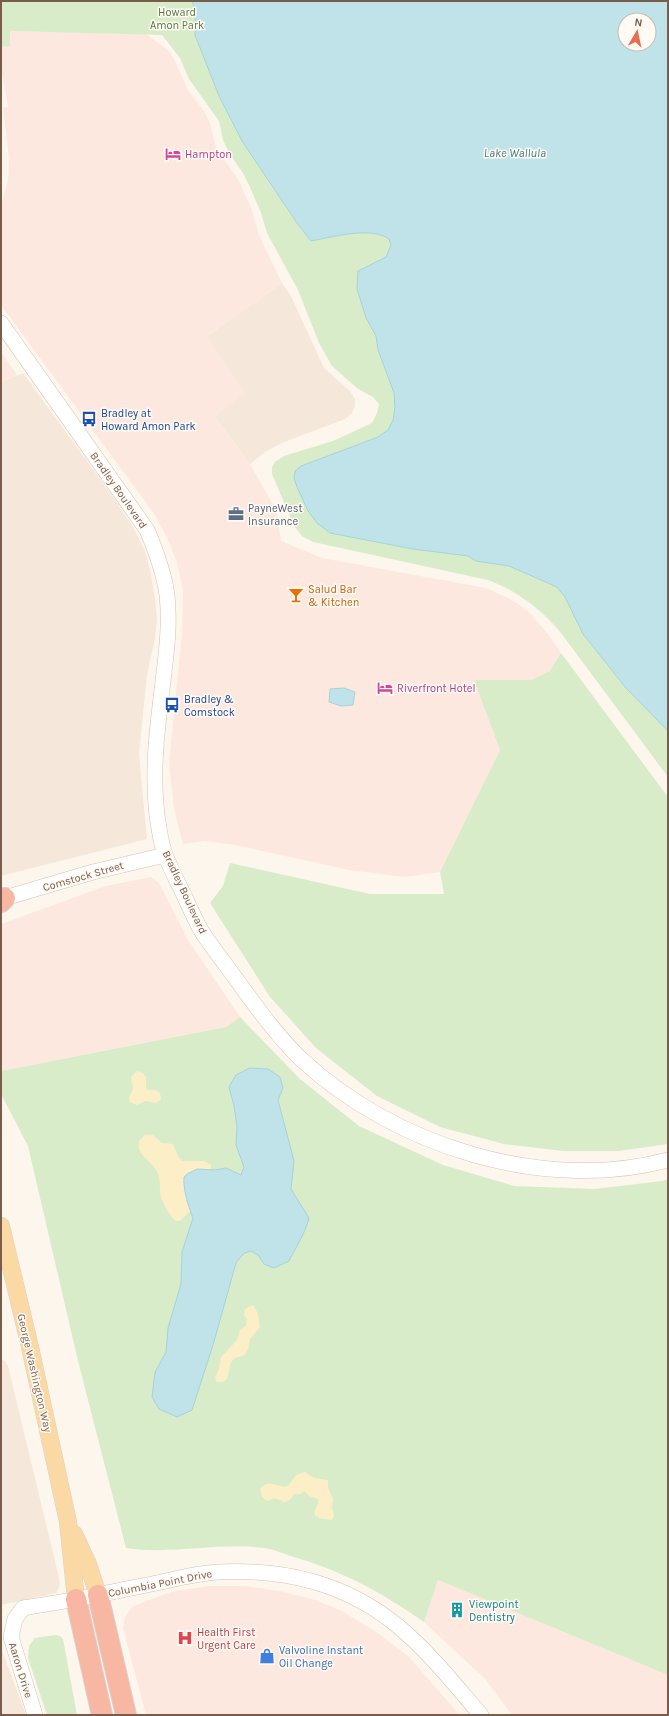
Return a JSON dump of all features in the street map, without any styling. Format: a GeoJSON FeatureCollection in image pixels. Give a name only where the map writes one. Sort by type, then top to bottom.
{"type":"FeatureCollection","features":[{"type":"Feature","properties":{"kind":"highway","name":"George Washington Way"},"geometry":{"type":"LineString","coordinates":[[98,1595],[126,1715]]}},
{"type":"Feature","properties":{"kind":"highway","name":"George Washington Way"},"geometry":{"type":"LineString","coordinates":[[76,1599],[102,1715]]}},
{"type":"Feature","properties":{"kind":"main road","name":"George Washington Way"},"geometry":{"type":"LineString","coordinates":[[1,1226],[30,1347],[68,1522],[76,1599]]}},
{"type":"Feature","properties":{"kind":"main road","name":"George Washington Way"},"geometry":{"type":"LineString","coordinates":[[68,1522],[88,1564],[98,1595]]}},
{"type":"Feature","properties":{"kind":"street","name":"Bradley Boulevard"},"geometry":{"type":"LineString","coordinates":[[1,323],[147,530],[159,562],[167,594],[169,628],[155,752],[156,805],[165,855],[204,934],[260,1012],[301,1059],[352,1098],[390,1121],[433,1141],[470,1155],[504,1163],[539,1168],[583,1170],[641,1168],[668,1160]]}},
{"type":"Feature","properties":{"kind":"street","name":"Comstock Street"},"geometry":{"type":"LineString","coordinates":[[2,899],[93,872],[165,855]]}},
{"type":"Feature","properties":{"kind":"street","name":"Columbia Point Drive"},"geometry":{"type":"LineString","coordinates":[[76,1599],[193,1575],[218,1572],[256,1572],[285,1575],[322,1583],[358,1599],[398,1626],[440,1666],[481,1715]]}},
{"type":"Feature","properties":{"kind":"street","name":"Aaron Drive"},"geometry":{"type":"LineString","coordinates":[[35,1715],[11,1637],[15,1619],[23,1608],[76,1599]]}},
{"type":"Feature","properties":{"kind":"shaded area"},"geometry":{"type":"Polygon","coordinates":[[[9,31],[146,34],[169,51],[188,90],[204,111],[210,123],[216,147],[239,181],[252,210],[259,235],[282,283],[207,336],[245,393],[215,417],[250,464],[276,510],[281,541],[322,558],[486,588],[510,599],[528,611],[548,634],[561,653],[550,671],[531,680],[474,680],[500,750],[440,872],[405,877],[349,870],[235,845],[205,841],[183,844],[174,809],[169,763],[182,633],[183,591],[177,563],[169,542],[155,515],[1,305],[1,206],[8,180],[9,158],[3,108],[8,107],[1,67],[1,47],[10,46],[9,31]]]}},
{"type":"Feature","properties":{"kind":"shaded area"},"geometry":{"type":"Polygon","coordinates":[[[282,283],[291,296],[324,368],[350,391],[355,399],[355,406],[352,413],[345,419],[282,443],[265,452],[250,464],[215,417],[207,336],[282,283]]]}},
{"type":"Feature","properties":{"kind":"shaded area"},"geometry":{"type":"Polygon","coordinates":[[[1,352],[17,375],[1,382],[1,352]]]}},
{"type":"Feature","properties":{"kind":"shaded area"},"geometry":{"type":"Polygon","coordinates":[[[23,373],[116,501],[133,527],[145,551],[151,574],[157,620],[155,638],[147,675],[139,754],[147,839],[1,876],[1,382],[23,373]]]}},
{"type":"Feature","properties":{"kind":"shaded area"},"geometry":{"type":"Polygon","coordinates":[[[151,877],[159,883],[188,940],[240,1017],[226,1027],[1,1071],[1,924],[106,886],[151,877]]]}},
{"type":"Feature","properties":{"kind":"shaded area"},"geometry":{"type":"Polygon","coordinates":[[[1,1360],[5,1361],[8,1366],[60,1582],[56,1593],[1,1605],[1,1360]]]}},
{"type":"Feature","properties":{"kind":"shaded area"},"geometry":{"type":"Polygon","coordinates":[[[438,1580],[668,1675],[668,1715],[512,1715],[485,1679],[424,1622],[438,1580]]]}},
{"type":"Feature","properties":{"kind":"shaded area"},"geometry":{"type":"Polygon","coordinates":[[[209,1586],[245,1586],[280,1591],[315,1600],[340,1610],[375,1631],[408,1656],[460,1715],[146,1715],[123,1628],[125,1617],[132,1607],[146,1601],[171,1592],[209,1586]]]}},
{"type":"Feature","properties":{"kind":"shaded area"},"geometry":{"type":"Polygon","coordinates":[[[1,1648],[26,1715],[1,1715],[1,1648]]]}},
{"type":"Feature","properties":{"kind":"green space","name":"Howard Amon Park"},"geometry":{"type":"Polygon","coordinates":[[[1,1],[192,1],[285,205],[311,241],[340,235],[372,233],[389,239],[391,245],[386,257],[358,271],[357,289],[366,318],[376,336],[378,350],[394,393],[395,407],[393,420],[388,430],[378,437],[301,466],[330,533],[413,549],[468,556],[476,561],[509,566],[557,587],[565,597],[583,634],[626,688],[668,731],[668,777],[561,633],[545,616],[519,595],[488,580],[313,542],[302,536],[294,526],[272,474],[272,467],[275,462],[284,456],[333,441],[372,423],[377,413],[379,404],[373,397],[358,389],[332,366],[319,343],[298,290],[267,233],[261,213],[250,187],[243,173],[229,153],[223,140],[219,121],[189,79],[180,58],[162,35],[10,31],[10,46],[1,47],[1,1]]]}},
{"type":"Feature","properties":{"kind":"green space"},"geometry":{"type":"Polygon","coordinates":[[[561,653],[668,797],[668,1144],[619,1151],[563,1151],[504,1144],[440,1127],[377,1096],[316,1048],[270,997],[210,903],[223,886],[230,863],[370,894],[444,894],[440,872],[500,750],[474,680],[531,680],[550,671],[561,653]]]}},
{"type":"Feature","properties":{"kind":"green space"},"geometry":{"type":"Polygon","coordinates":[[[240,1017],[300,1079],[359,1126],[443,1165],[514,1186],[595,1189],[668,1179],[668,1675],[438,1580],[424,1622],[379,1593],[348,1577],[315,1564],[265,1548],[230,1546],[143,1550],[126,1548],[78,1361],[28,1146],[1,1094],[1,1071],[226,1027],[240,1017]]]}},
{"type":"Feature","properties":{"kind":"green space"},"geometry":{"type":"Polygon","coordinates":[[[55,1635],[60,1636],[63,1639],[77,1715],[47,1715],[28,1658],[29,1646],[35,1638],[55,1635]]]}},
{"type":"Feature","properties":{"kind":"sand"},"geometry":{"type":"Polygon","coordinates":[[[137,1071],[143,1073],[146,1077],[146,1087],[148,1090],[155,1090],[160,1093],[161,1099],[156,1103],[145,1101],[137,1105],[130,1102],[129,1098],[133,1088],[131,1077],[137,1071]]]}},
{"type":"Feature","properties":{"kind":"sand"},"geometry":{"type":"Polygon","coordinates":[[[145,1135],[153,1135],[162,1143],[173,1144],[179,1158],[182,1161],[204,1161],[211,1165],[210,1170],[197,1169],[189,1208],[190,1211],[180,1221],[176,1221],[165,1207],[161,1197],[157,1172],[140,1150],[139,1141],[145,1135]]]}},
{"type":"Feature","properties":{"kind":"sand"},"geometry":{"type":"Polygon","coordinates":[[[253,1305],[258,1314],[260,1327],[250,1339],[245,1355],[235,1358],[231,1362],[227,1379],[223,1382],[217,1382],[215,1378],[219,1369],[221,1357],[237,1340],[240,1330],[246,1326],[247,1319],[244,1315],[245,1309],[253,1305]]]}},
{"type":"Feature","properties":{"kind":"sand"},"geometry":{"type":"Polygon","coordinates":[[[305,1472],[314,1478],[328,1480],[328,1488],[333,1498],[332,1508],[334,1516],[332,1520],[319,1518],[315,1515],[318,1499],[309,1496],[305,1491],[300,1494],[294,1494],[290,1500],[285,1502],[274,1498],[267,1501],[262,1497],[260,1489],[267,1484],[288,1486],[296,1475],[305,1472]]]}},
{"type":"Feature","properties":{"kind":"water","name":"Lake Wallula"},"geometry":{"type":"Polygon","coordinates":[[[192,1],[668,1],[668,731],[626,688],[583,634],[565,597],[557,587],[509,566],[476,561],[468,556],[413,549],[330,533],[317,523],[308,511],[294,478],[295,471],[301,466],[378,437],[388,430],[393,420],[395,407],[394,393],[378,350],[376,336],[366,318],[357,289],[358,271],[386,257],[391,245],[389,239],[372,233],[341,235],[311,241],[297,223],[242,141],[219,96],[195,35],[195,9],[192,1]]]}},
{"type":"Feature","properties":{"kind":"water"},"geometry":{"type":"Polygon","coordinates":[[[344,688],[355,692],[353,705],[341,706],[329,702],[330,689],[344,688]]]}},
{"type":"Feature","properties":{"kind":"water"},"geometry":{"type":"Polygon","coordinates":[[[250,1068],[268,1069],[280,1077],[283,1088],[278,1100],[294,1161],[291,1189],[309,1218],[303,1235],[289,1261],[274,1268],[264,1264],[258,1255],[250,1251],[243,1254],[236,1263],[213,1345],[192,1410],[177,1417],[159,1409],[152,1397],[155,1372],[166,1352],[168,1328],[181,1284],[182,1252],[193,1218],[185,1192],[184,1177],[197,1169],[215,1170],[226,1168],[241,1175],[244,1167],[236,1145],[237,1126],[229,1087],[236,1075],[250,1068]]]}},
{"type":"Feature","properties":{"kind":"place","name":"Hampton"},"geometry":{"type":"Point","coordinates":[173,154]}},
{"type":"Feature","properties":{"kind":"place","name":"Bradley at Howard Amon Park"},"geometry":{"type":"Point","coordinates":[89,419]}},
{"type":"Feature","properties":{"kind":"place","name":"PayneWest Insurance"},"geometry":{"type":"Point","coordinates":[236,514]}},
{"type":"Feature","properties":{"kind":"place","name":"Salud Bar & Kitchen"},"geometry":{"type":"Point","coordinates":[296,595]}},
{"type":"Feature","properties":{"kind":"place","name":"Riverfront Hotel"},"geometry":{"type":"Point","coordinates":[385,688]}},
{"type":"Feature","properties":{"kind":"place","name":"Bradley & Comstock"},"geometry":{"type":"Point","coordinates":[172,705]}},
{"type":"Feature","properties":{"kind":"place","name":"Viewpoint Dentistry"},"geometry":{"type":"Point","coordinates":[457,1610]}},
{"type":"Feature","properties":{"kind":"place","name":"Health First Urgent Care"},"geometry":{"type":"Point","coordinates":[185,1638]}},
{"type":"Feature","properties":{"kind":"place","name":"Valvoline Instant Oil Change"},"geometry":{"type":"Point","coordinates":[267,1656]}}]}
